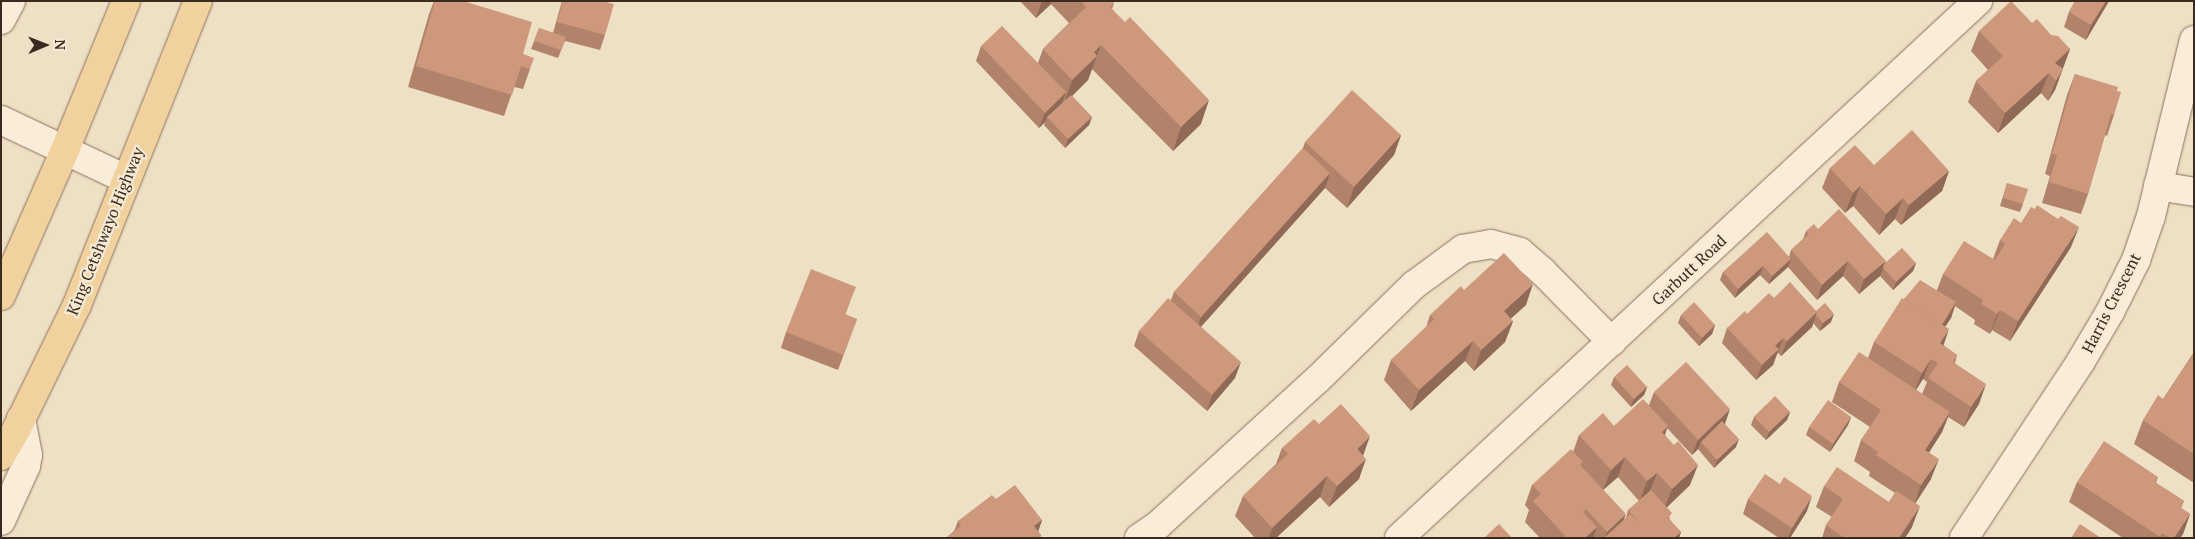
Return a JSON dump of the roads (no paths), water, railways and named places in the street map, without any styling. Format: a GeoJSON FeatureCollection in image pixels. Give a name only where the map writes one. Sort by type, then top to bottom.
{"type":"FeatureCollection","features":[{"type":"Feature","properties":{"kind":"main road"},"geometry":{"type":"LineString","coordinates":[[1,296],[65,150],[126,1]]}},
{"type":"Feature","properties":{"kind":"main road","name":"King Cetshwayo Highway"},"geometry":{"type":"LineString","coordinates":[[1,456],[77,305],[198,1]]}},
{"type":"Feature","properties":{"kind":"street"},"geometry":{"type":"LineString","coordinates":[[1,20],[11,1]]}},
{"type":"Feature","properties":{"kind":"street","name":"Garbutt Road"},"geometry":{"type":"LineString","coordinates":[[1399,538],[1978,1]]}},
{"type":"Feature","properties":{"kind":"street","name":"Harris Crescent"},"geometry":{"type":"LineString","coordinates":[[1964,538],[2081,361],[2110,312],[2136,260],[2158,186],[2194,40]]}},
{"type":"Feature","properties":{"kind":"street"},"geometry":{"type":"LineString","coordinates":[[1,120],[126,179]]}},
{"type":"Feature","properties":{"kind":"street"},"geometry":{"type":"LineString","coordinates":[[2158,186],[2194,192]]}},
{"type":"Feature","properties":{"kind":"street"},"geometry":{"type":"LineString","coordinates":[[1139,538],[1158,526],[1302,393],[1414,285],[1463,249],[1491,244],[1520,252],[1543,272],[1612,342]]}},
{"type":"Feature","properties":{"kind":"street"},"geometry":{"type":"LineString","coordinates":[[1,521],[27,460],[27,445],[21,419]]}}]}
